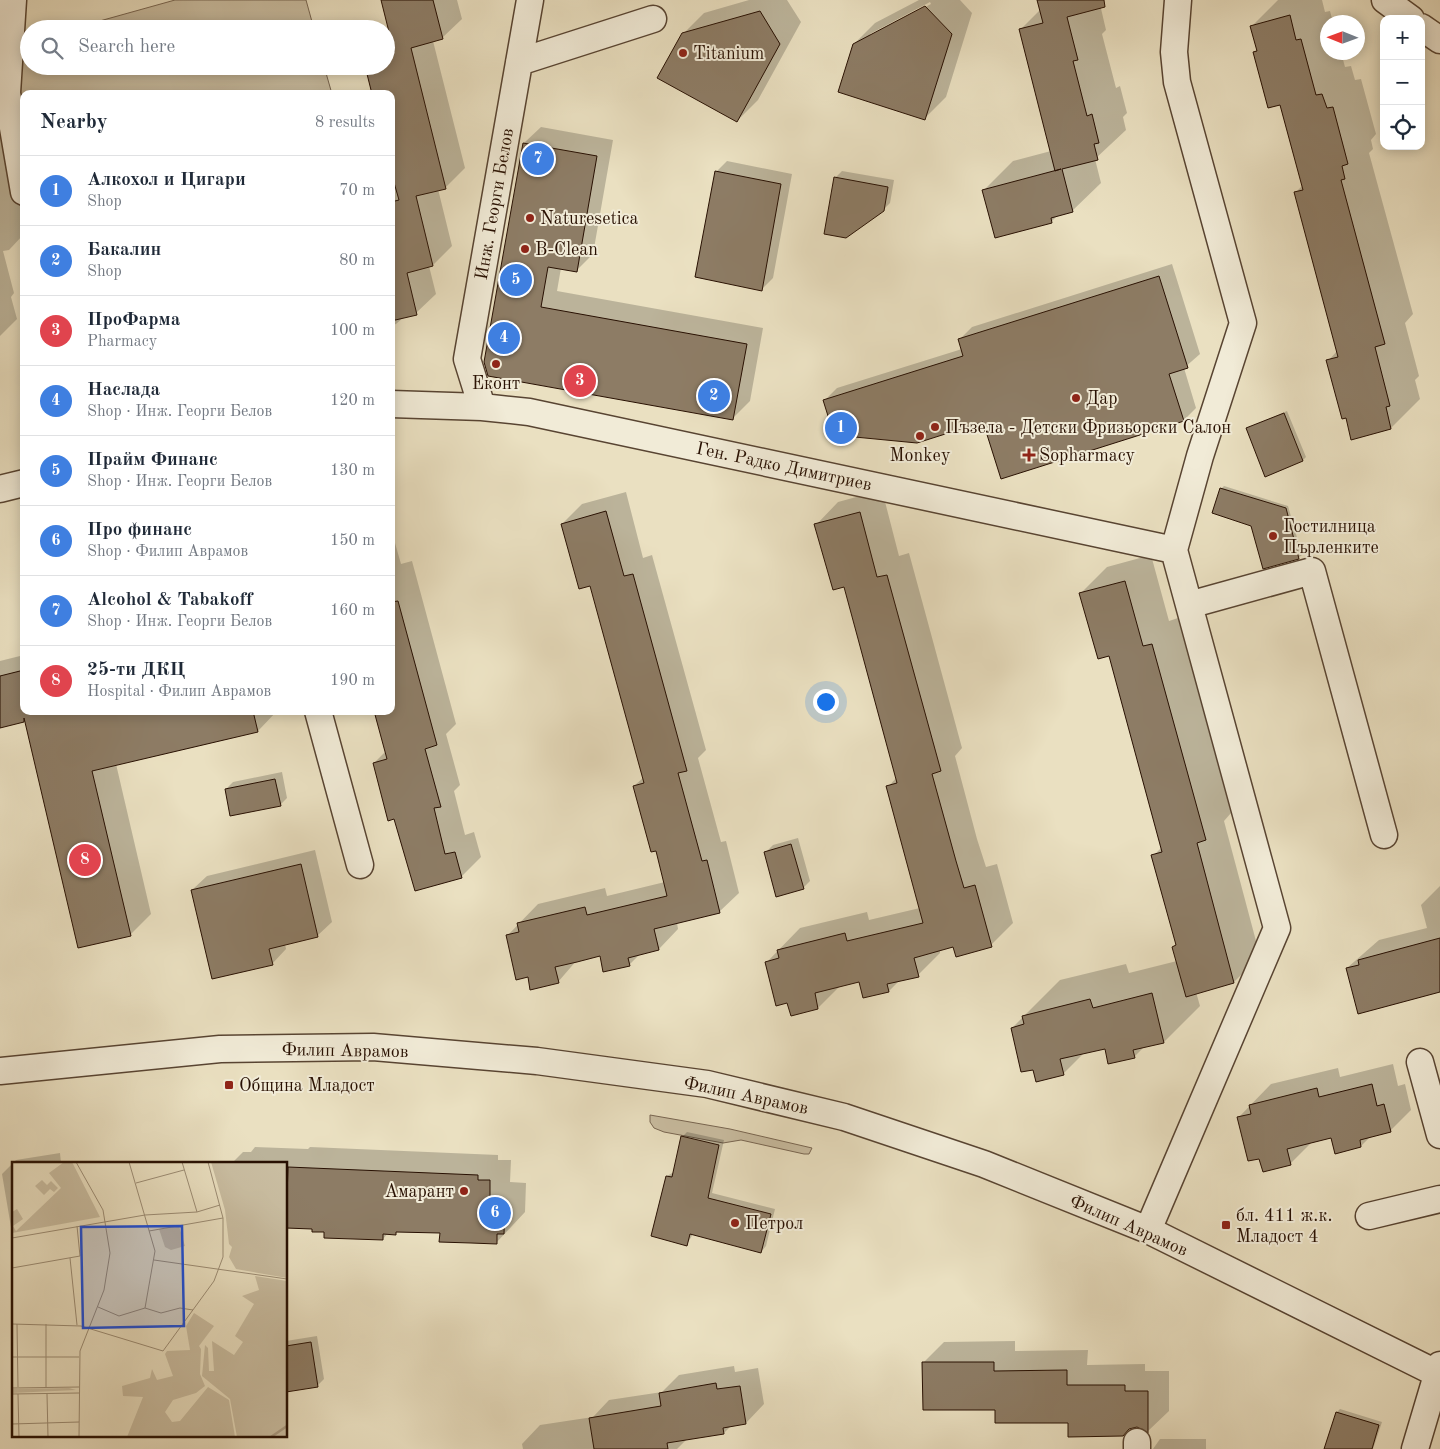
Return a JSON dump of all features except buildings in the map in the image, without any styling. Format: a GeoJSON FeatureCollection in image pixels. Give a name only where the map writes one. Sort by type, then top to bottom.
{"type":"FeatureCollection","features":[{"type":"Feature","properties":{"kind":"street"},"geometry":{"type":"LineString","coordinates":[[13,0],[7,93],[20,169]]}},
{"type":"Feature","properties":{"kind":"street","name":"Инж. Георги Белов"},"geometry":{"type":"LineString","coordinates":[[482,407],[467,359],[530,0]]}},
{"type":"Feature","properties":{"kind":"street"},"geometry":{"type":"LineString","coordinates":[[1148,1230],[1277,928],[1174,550],[1200,456],[1243,323],[1177,82],[1174,52],[1178,0]]}},
{"type":"Feature","properties":{"kind":"street"},"geometry":{"type":"LineString","coordinates":[[1385,0],[1406,15]]}},
{"type":"Feature","properties":{"kind":"street"},"geometry":{"type":"LineString","coordinates":[[519,62],[653,19]]}},
{"type":"Feature","properties":{"kind":"street"},"geometry":{"type":"LineString","coordinates":[[1425,30],[1440,40]]}},
{"type":"Feature","properties":{"kind":"street","name":"Ген. Радко Димитриев"},"geometry":{"type":"LineString","coordinates":[[395,404],[482,407],[529,412],[1174,550]]}},
{"type":"Feature","properties":{"kind":"street"},"geometry":{"type":"LineString","coordinates":[[0,489],[20,484]]}},
{"type":"Feature","properties":{"kind":"street"},"geometry":{"type":"LineString","coordinates":[[1189,605],[1312,571],[1384,835]]}},
{"type":"Feature","properties":{"kind":"street"},"geometry":{"type":"LineString","coordinates":[[319,715],[360,865]]}},
{"type":"Feature","properties":{"kind":"street","name":"Филип Аврамов"},"geometry":{"type":"LineString","coordinates":[[0,1071],[220,1049],[373,1047],[537,1061],[698,1082],[844,1117],[909,1137],[984,1164],[1148,1230],[1439,1371]]}},
{"type":"Feature","properties":{"kind":"street"},"geometry":{"type":"LineString","coordinates":[[1420,1062],[1440,1135]]}},
{"type":"Feature","properties":{"kind":"street"},"geometry":{"type":"LineString","coordinates":[[1369,1216],[1440,1198]]}},
{"type":"Feature","properties":{"kind":"street"},"geometry":{"type":"LineString","coordinates":[[1415,1449],[1439,1371]]}},
{"type":"Feature","properties":{"kind":"shaded area"},"geometry":{"type":"Polygon","coordinates":[[[175,0],[306,0],[312,20],[103,20],[175,0]]]}},
{"type":"Feature","properties":{"kind":"shaded area"},"geometry":{"type":"Polygon","coordinates":[[[20,42],[20,75],[327,75],[331,90],[20,90],[20,150],[10,45],[20,42]]]}},
{"type":"Feature","properties":{"kind":"shaded area"},"geometry":{"type":"Polygon","coordinates":[[[650,1115],[730,1129],[812,1148],[809,1154],[804,1154],[741,1140],[723,1143],[664,1132],[654,1128],[650,1122],[650,1115]]]}},
{"type":"Feature","properties":{"kind":"place","name":"Titanium"},"geometry":{"type":"Point","coordinates":[683,53]}},
{"type":"Feature","properties":{"kind":"place","name":"Alcohol & Tabakoff"},"geometry":{"type":"Point","coordinates":[538,159]}},
{"type":"Feature","properties":{"kind":"place","name":"Naturesetica"},"geometry":{"type":"Point","coordinates":[530,218]}},
{"type":"Feature","properties":{"kind":"place","name":"B-Clean"},"geometry":{"type":"Point","coordinates":[525,249]}},
{"type":"Feature","properties":{"kind":"place","name":"Прайм Финанс"},"geometry":{"type":"Point","coordinates":[516,280]}},
{"type":"Feature","properties":{"kind":"place","name":"Наслада"},"geometry":{"type":"Point","coordinates":[504,338]}},
{"type":"Feature","properties":{"kind":"place","name":"Еконт"},"geometry":{"type":"Point","coordinates":[496,364]}},
{"type":"Feature","properties":{"kind":"place","name":"ПроФарма"},"geometry":{"type":"Point","coordinates":[580,381]}},
{"type":"Feature","properties":{"kind":"place","name":"Бакалин"},"geometry":{"type":"Point","coordinates":[714,396]}},
{"type":"Feature","properties":{"kind":"place","name":"Дар"},"geometry":{"type":"Point","coordinates":[1076,398]}},
{"type":"Feature","properties":{"kind":"place","name":"Пъзела - Детски Фризьорски Салон"},"geometry":{"type":"Point","coordinates":[935,427]}},
{"type":"Feature","properties":{"kind":"place","name":"Алкохол и Цигари"},"geometry":{"type":"Point","coordinates":[841,428]}},
{"type":"Feature","properties":{"kind":"place","name":"Monkey"},"geometry":{"type":"Point","coordinates":[920,436]}},
{"type":"Feature","properties":{"kind":"place","name":"Sopharmacy"},"geometry":{"type":"Point","coordinates":[1029,455]}},
{"type":"Feature","properties":{"kind":"place","name":"Гостилница Пърленките"},"geometry":{"type":"Point","coordinates":[1273,536]}},
{"type":"Feature","properties":{"kind":"place","name":"25-ти ДКЦ"},"geometry":{"type":"Point","coordinates":[85,860]}},
{"type":"Feature","properties":{"kind":"place","name":"Община Младост"},"geometry":{"type":"Point","coordinates":[229,1085]}},
{"type":"Feature","properties":{"kind":"place","name":"Амарант"},"geometry":{"type":"Point","coordinates":[464,1191]}},
{"type":"Feature","properties":{"kind":"place","name":"Про финанс"},"geometry":{"type":"Point","coordinates":[495,1213]}},
{"type":"Feature","properties":{"kind":"place","name":"Петрол"},"geometry":{"type":"Point","coordinates":[735,1223]}},
{"type":"Feature","properties":{"kind":"place","name":"бл. 411 ж.к. Младост 4"},"geometry":{"type":"Point","coordinates":[1226,1225]}}]}
